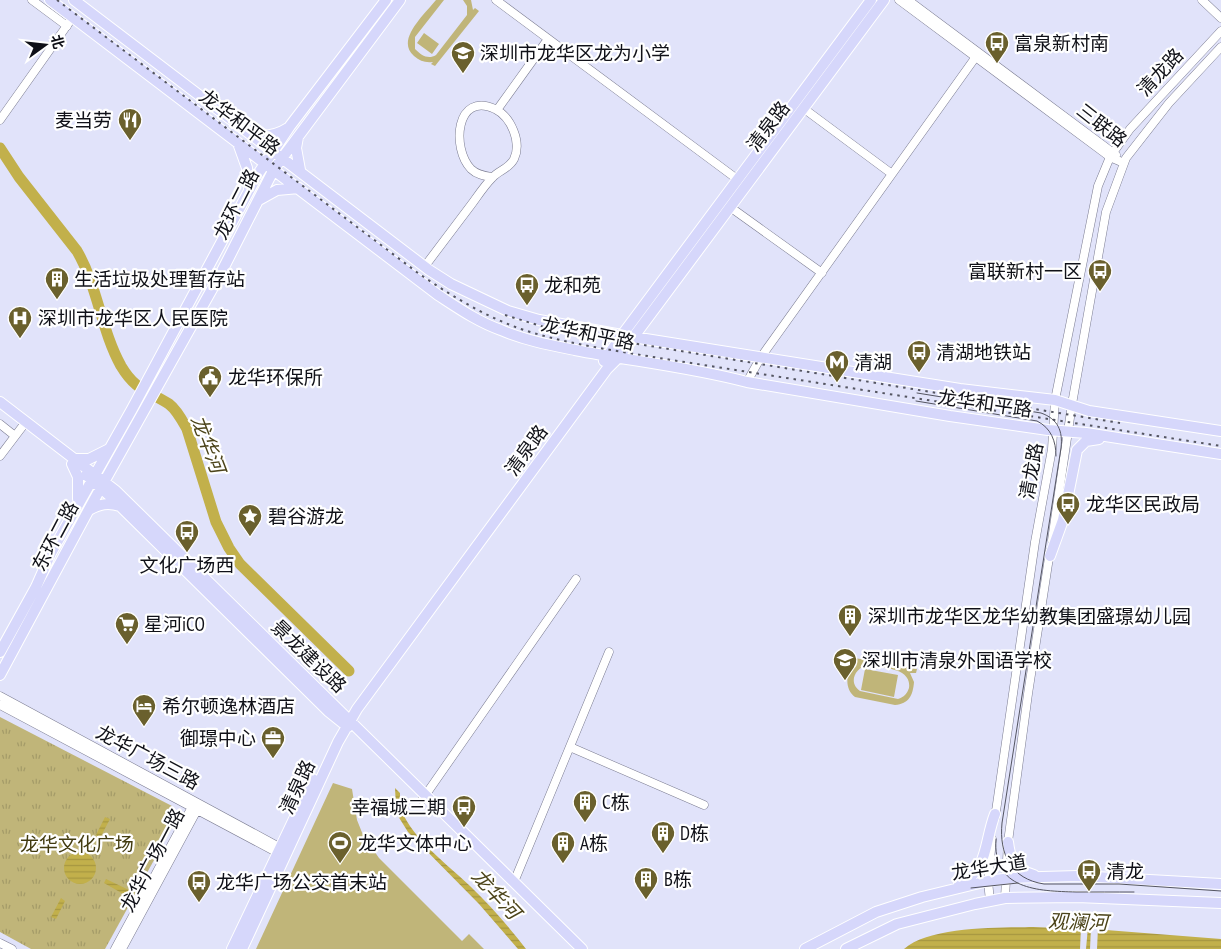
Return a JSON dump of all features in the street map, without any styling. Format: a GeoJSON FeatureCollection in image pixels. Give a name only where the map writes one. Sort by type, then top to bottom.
{"type":"FeatureCollection","features":[{"type":"Feature","properties":{"kind":"main road","name":"龙华和平路"},"geometry":{"type":"LineString","coordinates":[[50,0],[70,22],[274,169],[438,295],[474,318],[501,331],[607,356],[717,374],[747,382],[950,416],[1126,439],[1221,454]]}},
{"type":"Feature","properties":{"kind":"main road","name":"龙华和平路"},"geometry":{"type":"LineString","coordinates":[[74,0],[425,266],[451,284],[508,311],[539,320],[633,337],[960,389],[1056,400],[1089,411],[1221,431]]}},
{"type":"Feature","properties":{"kind":"main road","name":"龙环二路"},"geometry":{"type":"LineString","coordinates":[[142,414],[221,273],[274,169],[290,126],[386,0]]}},
{"type":"Feature","properties":{"kind":"main road","name":"龙环二路"},"geometry":{"type":"LineString","coordinates":[[132,409],[265,163],[278,154],[298,135],[400,0]]}},
{"type":"Feature","properties":{"kind":"main road","name":"清泉路"},"geometry":{"type":"LineString","coordinates":[[242,949],[338,742],[352,705],[622,335],[742,182],[799,105],[871,0]]}},
{"type":"Feature","properties":{"kind":"main road","name":"清泉路"},"geometry":{"type":"LineString","coordinates":[[799,105],[884,0]]}},
{"type":"Feature","properties":{"kind":"main road"},"geometry":{"type":"LineString","coordinates":[[253,135],[274,134],[290,126]]}},
{"type":"Feature","properties":{"kind":"main road"},"geometry":{"type":"LineString","coordinates":[[298,135],[296,148],[300,170]]}},
{"type":"Feature","properties":{"kind":"main road"},"geometry":{"type":"LineString","coordinates":[[237,142],[247,168],[249,191]]}},
{"type":"Feature","properties":{"kind":"main road","name":"清泉路"},"geometry":{"type":"LineString","coordinates":[[232,949],[346,721],[601,377],[618,358],[730,207],[742,182]]}},
{"type":"Feature","properties":{"kind":"main road"},"geometry":{"type":"LineString","coordinates":[[257,202],[263,196],[278,190],[299,188]]}},
{"type":"Feature","properties":{"kind":"main road","name":"景龙建设路"},"geometry":{"type":"LineString","coordinates":[[0,402],[103,485],[120,506],[328,711],[346,721]]}},
{"type":"Feature","properties":{"kind":"main road","name":"东环二路"},"geometry":{"type":"LineString","coordinates":[[0,652],[36,587],[51,553],[77,505],[132,409]]}},
{"type":"Feature","properties":{"kind":"main road","name":"景龙建设路"},"geometry":{"type":"LineString","coordinates":[[0,410],[74,462]]}},
{"type":"Feature","properties":{"kind":"main road","name":"东环二路"},"geometry":{"type":"LineString","coordinates":[[0,675],[142,414]]}},
{"type":"Feature","properties":{"kind":"main road"},"geometry":{"type":"LineString","coordinates":[[1050,556],[1063,520],[1074,458],[1080,446],[1086,441],[1093,439],[1115,441],[1126,439]]}},
{"type":"Feature","properties":{"kind":"main road"},"geometry":{"type":"LineString","coordinates":[[77,505],[79,484],[74,462],[90,459],[110,448]]}},
{"type":"Feature","properties":{"kind":"main road","name":"景龙建设路"},"geometry":{"type":"LineString","coordinates":[[103,485],[116,491],[573,949]]}},
{"type":"Feature","properties":{"kind":"main road"},"geometry":{"type":"LineString","coordinates":[[89,510],[105,504],[120,506]]}},
{"type":"Feature","properties":{"kind":"main road","name":"景龙建设路"},"geometry":{"type":"LineString","coordinates":[[423,797],[582,949]]}},
{"type":"Feature","properties":{"kind":"main road"},"geometry":{"type":"LineString","coordinates":[[948,890],[969,879],[980,867],[995,814]]}},
{"type":"Feature","properties":{"kind":"main road"},"geometry":{"type":"LineString","coordinates":[[1008,842],[1010,857],[1016,867],[1031,874],[1047,877]]}},
{"type":"Feature","properties":{"kind":"main road","name":"龙华大道"},"geometry":{"type":"LineString","coordinates":[[805,949],[869,915],[895,905],[948,890],[1006,878],[1143,879],[1221,884]]}},
{"type":"Feature","properties":{"kind":"main road","name":"龙华大道"},"geometry":{"type":"LineString","coordinates":[[846,949],[897,924],[1006,898],[1077,897],[1221,903]]}},
{"type":"Feature","properties":{"kind":"street"},"geometry":{"type":"LineString","coordinates":[[1,119],[70,22],[32,0]]}},
{"type":"Feature","properties":{"kind":"street"},"geometry":{"type":"LineString","coordinates":[[496,0],[742,182]]}},
{"type":"Feature","properties":{"kind":"street","name":"三联路"},"geometry":{"type":"LineString","coordinates":[[899,0],[975,58],[1124,163]]}},
{"type":"Feature","properties":{"kind":"street","name":"三联路"},"geometry":{"type":"LineString","coordinates":[[908,0],[1112,155]]}},
{"type":"Feature","properties":{"kind":"street"},"geometry":{"type":"LineString","coordinates":[[1202,0],[1221,18]]}},
{"type":"Feature","properties":{"kind":"street","name":"清龙路"},"geometry":{"type":"LineString","coordinates":[[990,901],[988,881],[995,814],[1035,542],[1055,430],[1056,400],[1098,186],[1112,155],[1130,129],[1221,31]]}},
{"type":"Feature","properties":{"kind":"street"},"geometry":{"type":"LineString","coordinates":[[498,110],[548,39]]}},
{"type":"Feature","properties":{"kind":"street","name":"清龙路"},"geometry":{"type":"LineString","coordinates":[[1006,898],[1008,842],[1028,694],[1072,404],[1106,212],[1126,158],[1170,103],[1221,47]]}},
{"type":"Feature","properties":{"kind":"street"},"geometry":{"type":"LineString","coordinates":[[747,382],[761,357],[975,58]]}},
{"type":"Feature","properties":{"kind":"street"},"geometry":{"type":"LineString","coordinates":[[799,105],[892,174]]}},
{"type":"Feature","properties":{"kind":"street"},"geometry":{"type":"LineString","coordinates":[[425,266],[492,177],[509,167],[515,157],[516,148],[512,128],[506,117],[498,110],[487,106],[478,106],[469,110],[462,119],[459,128],[459,142],[471,169],[482,176],[492,177]]}},
{"type":"Feature","properties":{"kind":"street"},"geometry":{"type":"LineString","coordinates":[[730,207],[822,273]]}},
{"type":"Feature","properties":{"kind":"street"},"geometry":{"type":"LineString","coordinates":[[0,424],[16,436]]}},
{"type":"Feature","properties":{"kind":"street"},"geometry":{"type":"LineString","coordinates":[[0,456],[22,427]]}},
{"type":"Feature","properties":{"kind":"street"},"geometry":{"type":"LineString","coordinates":[[423,797],[576,579]]}},
{"type":"Feature","properties":{"kind":"street"},"geometry":{"type":"LineString","coordinates":[[514,882],[609,652]]}},
{"type":"Feature","properties":{"kind":"street","name":"龙华广场三路"},"geometry":{"type":"LineString","coordinates":[[0,696],[196,806]]}},
{"type":"Feature","properties":{"kind":"street","name":"龙华广场三路"},"geometry":{"type":"LineString","coordinates":[[0,705],[280,851]]}},
{"type":"Feature","properties":{"kind":"street"},"geometry":{"type":"LineString","coordinates":[[570,747],[704,805]]}},
{"type":"Feature","properties":{"kind":"street","name":"龙华广场一路"},"geometry":{"type":"LineString","coordinates":[[115,949],[196,806]]}},
{"type":"Feature","properties":{"kind":"street","name":"龙华广场一路"},"geometry":{"type":"LineString","coordinates":[[122,949],[196,806]]}},
{"type":"Feature","properties":{"kind":"street"},"geometry":{"type":"LineString","coordinates":[[0,943],[12,949]]}},
{"type":"Feature","properties":{"kind":"green space"},"geometry":{"type":"Polygon","coordinates":[[[436,0],[444,0],[415,37],[415,49],[427,57],[436,55],[467,15],[467,6],[463,0],[471,0],[473,10],[475,8],[479,11],[435,66],[431,64],[433,62],[423,61],[414,56],[409,50],[408,42],[414,27],[436,0]]]}},
{"type":"Feature","properties":{"kind":"green space"},"geometry":{"type":"Polygon","coordinates":[[[424,33],[439,44],[432,54],[417,43],[424,33]]]}},
{"type":"Feature","properties":{"kind":"green space"},"geometry":{"type":"Polygon","coordinates":[[[849,657],[917,669],[916,673],[910,673],[914,682],[911,695],[904,703],[895,705],[855,697],[851,694],[847,680],[850,670],[857,663],[848,661],[849,657]],[[867,665],[859,669],[854,676],[854,684],[860,691],[898,699],[906,694],[909,688],[909,681],[901,672],[867,665]]]}},
{"type":"Feature","properties":{"kind":"green space"},"geometry":{"type":"Polygon","coordinates":[[[865,669],[898,675],[894,697],[861,690],[865,669]]]}},
{"type":"Feature","properties":{"kind":"green space","name":"龙华文化广场"},"geometry":{"type":"Polygon","coordinates":[[[0,717],[172,806],[175,822],[105,949],[31,949],[0,932],[0,717]]]}},
{"type":"Feature","properties":{"kind":"green space","name":"龙华文体中心"},"geometry":{"type":"Polygon","coordinates":[[[333,783],[352,789],[357,820],[363,835],[379,858],[462,941],[469,934],[484,949],[256,949],[333,783]]]}},
{"type":"Feature","properties":{"kind":"shaded area"},"geometry":{"type":"Polygon","coordinates":[[[395,788],[400,793],[400,805],[403,813],[417,835],[485,901],[526,949],[518,949],[479,904],[408,832],[398,816],[395,788]]]}},
{"type":"Feature","properties":{"kind":"shaded area"},"geometry":{"type":"Polygon","coordinates":[[[105,817],[110,819],[100,838],[96,835],[105,817]]]}},
{"type":"Feature","properties":{"kind":"shaded area"},"geometry":{"type":"Polygon","coordinates":[[[80,852],[86,853],[91,857],[95,862],[95,874],[91,879],[86,883],[80,884],[74,883],[69,879],[65,874],[64,868],[65,862],[69,857],[74,853],[80,852]]]}},
{"type":"Feature","properties":{"kind":"shaded area"},"geometry":{"type":"Polygon","coordinates":[[[106,879],[129,890],[129,895],[125,895],[104,883],[106,879]]]}},
{"type":"Feature","properties":{"kind":"shaded area"},"geometry":{"type":"Polygon","coordinates":[[[61,898],[65,901],[56,919],[51,917],[61,898]]]}},
{"type":"Feature","properties":{"kind":"shaded area"},"geometry":{"type":"Polygon","coordinates":[[[1033,927],[1106,930],[1221,939],[1221,949],[904,949],[916,941],[947,932],[984,928],[1033,927]]]}},
{"type":"Feature","properties":{"kind":"pier"},"geometry":{"type":"Polygon","coordinates":[[[1081,927],[1088,927],[1086,949],[1080,949],[1081,927]]]}},
{"type":"Feature","properties":{"kind":"pier"},"geometry":{"type":"Polygon","coordinates":[[[1091,927],[1098,928],[1097,949],[1090,949],[1091,927]]]}},
{"type":"Feature","properties":{"kind":"waterway","name":"龙华河"},"geometry":{"type":"LineString","coordinates":[[0,148],[19,177],[77,251],[90,279],[114,352],[126,374],[142,389],[169,404],[183,422],[187,429],[216,522],[229,548],[240,564],[349,671]]}},
{"type":"Feature","properties":{"kind":"tram line"},"geometry":{"type":"LineString","coordinates":[[917,393],[1041,413],[1055,422],[1061,436],[1061,448],[1002,823],[1005,855],[1015,871],[1023,877],[1044,884],[1119,884],[1221,891]]}},
{"type":"Feature","properties":{"kind":"tram line"},"geometry":{"type":"LineString","coordinates":[[916,401],[1037,421],[1046,427],[1052,436],[1056,456]]}},
{"type":"Feature","properties":{"kind":"tram line"},"geometry":{"type":"LineString","coordinates":[[996,839],[997,856],[1001,869],[1020,884],[1061,892],[1134,892]]}},
{"type":"Feature","properties":{"kind":"tram line"},"geometry":{"type":"LineString","coordinates":[[971,888],[1018,883]]}},
{"type":"Feature","properties":{"kind":"railway"},"geometry":{"type":"LineString","coordinates":[[57,0],[418,273],[468,304],[507,324],[572,343],[659,358],[1221,446]]}},
{"type":"Feature","properties":{"kind":"railway"},"geometry":{"type":"LineString","coordinates":[[505,315],[544,327],[577,334],[1120,423]]}},
{"type":"Feature","properties":{"kind":"place","name":"富泉新村南"},"geometry":{"type":"Point","coordinates":[997,64]}},
{"type":"Feature","properties":{"kind":"place","name":"深圳市龙华区龙为小学"},"geometry":{"type":"Point","coordinates":[463,74]}},
{"type":"Feature","properties":{"kind":"place","name":"麦当劳"},"geometry":{"type":"Point","coordinates":[130,141]}},
{"type":"Feature","properties":{"kind":"place","name":"富联新村一区"},"geometry":{"type":"Point","coordinates":[1100,292]}},
{"type":"Feature","properties":{"kind":"place","name":"生活垃圾处理暂存站"},"geometry":{"type":"Point","coordinates":[57,300]}},
{"type":"Feature","properties":{"kind":"place","name":"龙和苑"},"geometry":{"type":"Point","coordinates":[527,306]}},
{"type":"Feature","properties":{"kind":"place","name":"深圳市龙华区人民医院"},"geometry":{"type":"Point","coordinates":[20,339]}},
{"type":"Feature","properties":{"kind":"place","name":"清湖地铁站"},"geometry":{"type":"Point","coordinates":[919,373]}},
{"type":"Feature","properties":{"kind":"place","name":"清湖"},"geometry":{"type":"Point","coordinates":[837,383]}},
{"type":"Feature","properties":{"kind":"place","name":"龙华环保所"},"geometry":{"type":"Point","coordinates":[210,398]}},
{"type":"Feature","properties":{"kind":"place","name":"龙华区民政局"},"geometry":{"type":"Point","coordinates":[1068,525]}},
{"type":"Feature","properties":{"kind":"place","name":"碧谷游龙"},"geometry":{"type":"Point","coordinates":[250,537]}},
{"type":"Feature","properties":{"kind":"place","name":"文化广场西"},"geometry":{"type":"Point","coordinates":[187,553]}},
{"type":"Feature","properties":{"kind":"place","name":"深圳市龙华区龙华幼教集团盛璟幼儿园"},"geometry":{"type":"Point","coordinates":[850,637]}},
{"type":"Feature","properties":{"kind":"place","name":"星河iCO"},"geometry":{"type":"Point","coordinates":[127,645]}},
{"type":"Feature","properties":{"kind":"place","name":"深圳市清泉外国语学校"},"geometry":{"type":"Point","coordinates":[845,681]}},
{"type":"Feature","properties":{"kind":"place","name":"希尔顿逸林酒店"},"geometry":{"type":"Point","coordinates":[144,727]}},
{"type":"Feature","properties":{"kind":"place","name":"御璟中心"},"geometry":{"type":"Point","coordinates":[273,759]}},
{"type":"Feature","properties":{"kind":"place","name":"C栋"},"geometry":{"type":"Point","coordinates":[585,823]}},
{"type":"Feature","properties":{"kind":"place","name":"幸福城三期"},"geometry":{"type":"Point","coordinates":[464,828]}},
{"type":"Feature","properties":{"kind":"place","name":"D栋"},"geometry":{"type":"Point","coordinates":[663,854]}},
{"type":"Feature","properties":{"kind":"place","name":"龙华文体中心"},"geometry":{"type":"Point","coordinates":[340,864]}},
{"type":"Feature","properties":{"kind":"place","name":"A栋"},"geometry":{"type":"Point","coordinates":[563,864]}},
{"type":"Feature","properties":{"kind":"place","name":"清龙"},"geometry":{"type":"Point","coordinates":[1089,892]}},
{"type":"Feature","properties":{"kind":"place","name":"B栋"},"geometry":{"type":"Point","coordinates":[646,900]}},
{"type":"Feature","properties":{"kind":"place","name":"龙华广场公交首末站"},"geometry":{"type":"Point","coordinates":[199,903]}},
{"type":"Feature","properties":{"kind":"water label","name":"观澜河"},"geometry":{"type":"Point","coordinates":[1078,922]}}]}
